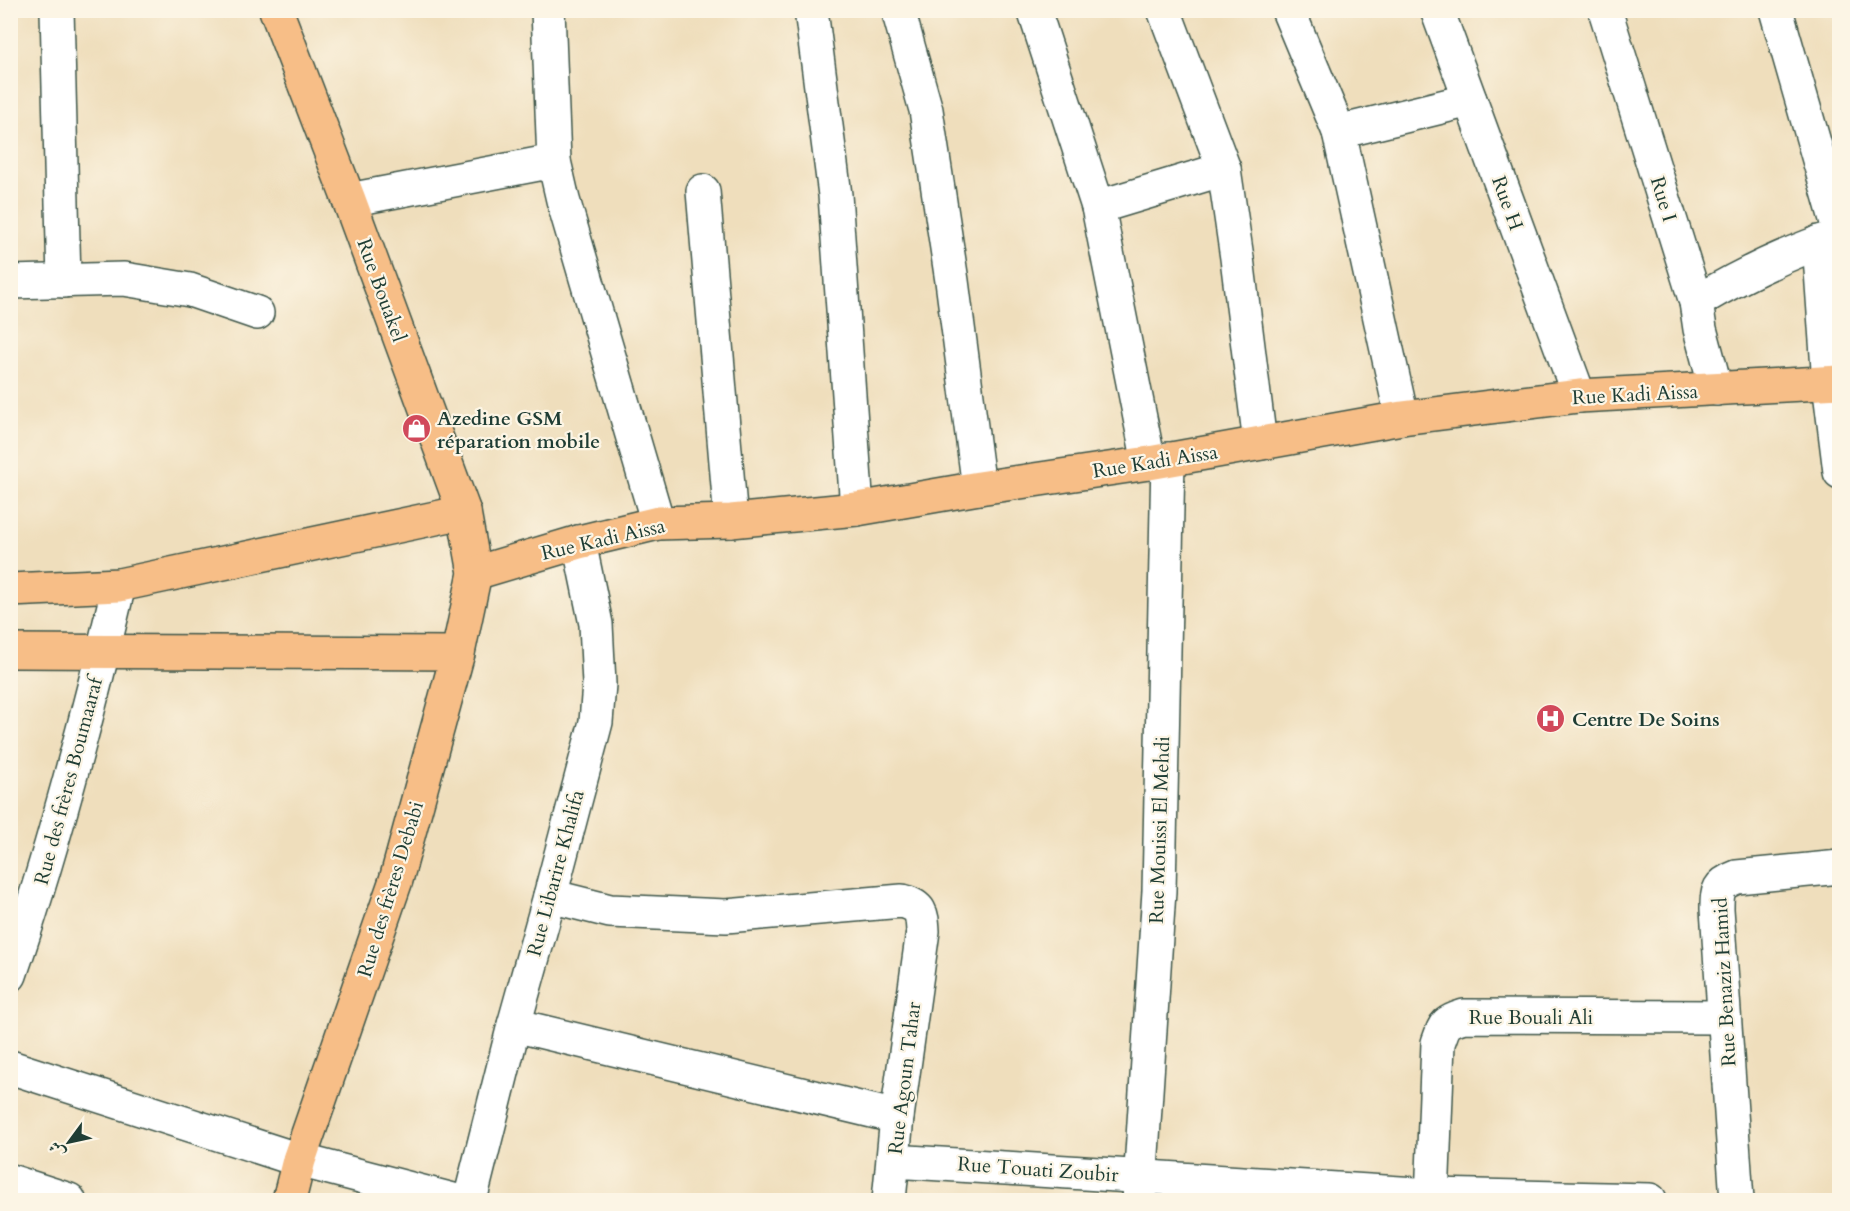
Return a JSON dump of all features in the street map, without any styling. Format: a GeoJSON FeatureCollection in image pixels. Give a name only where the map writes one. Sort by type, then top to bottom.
{"type":"FeatureCollection","features":[{"type":"Feature","properties":{"kind":"main road","name":"Rue Bouakel"},"geometry":{"type":"LineString","coordinates":[[276,10],[464,512],[475,573]]}},
{"type":"Feature","properties":{"kind":"main road","name":"Rue Kadi Aissa"},"geometry":{"type":"LineString","coordinates":[[475,573],[579,542],[658,523],[731,522],[857,509],[1159,461],[1402,418],[1579,396],[1834,382]]}},
{"type":"Feature","properties":{"kind":"main road"},"geometry":{"type":"LineString","coordinates":[[10,590],[119,585],[464,512]]}},
{"type":"Feature","properties":{"kind":"main road","name":"Rue des frères Debabi"},"geometry":{"type":"LineString","coordinates":[[289,1200],[299,1160],[396,880],[458,653],[475,573]]}},
{"type":"Feature","properties":{"kind":"main road"},"geometry":{"type":"LineString","coordinates":[[10,651],[458,653]]}},
{"type":"Feature","properties":{"kind":"street"},"geometry":{"type":"LineString","coordinates":[[57,10],[64,281]]}},
{"type":"Feature","properties":{"kind":"street"},"geometry":{"type":"LineString","coordinates":[[548,10],[554,161],[563,200],[658,523]]}},
{"type":"Feature","properties":{"kind":"street"},"geometry":{"type":"LineString","coordinates":[[811,10],[835,195],[857,509]]}},
{"type":"Feature","properties":{"kind":"street"},"geometry":{"type":"LineString","coordinates":[[898,10],[926,110],[952,281],[979,488]]}},
{"type":"Feature","properties":{"kind":"street","name":"Rue Mouissi El Mehdi"},"geometry":{"type":"LineString","coordinates":[[1034,10],[1098,207],[1159,461],[1158,891],[1140,1188]]}},
{"type":"Feature","properties":{"kind":"street"},"geometry":{"type":"LineString","coordinates":[[1164,10],[1224,170],[1238,258],[1260,443]]}},
{"type":"Feature","properties":{"kind":"street"},"geometry":{"type":"LineString","coordinates":[[1288,10],[1339,132],[1402,418]]}},
{"type":"Feature","properties":{"kind":"street","name":"Rue H"},"geometry":{"type":"LineString","coordinates":[[1437,10],[1579,396]]}},
{"type":"Feature","properties":{"kind":"street","name":"Rue I"},"geometry":{"type":"LineString","coordinates":[[1605,10],[1696,302],[1700,330],[1716,389]]}},
{"type":"Feature","properties":{"kind":"street"},"geometry":{"type":"LineString","coordinates":[[1776,10],[1833,237],[1834,382],[1839,472]]}},
{"type":"Feature","properties":{"kind":"street"},"geometry":{"type":"LineString","coordinates":[[1339,132],[1470,100]]}},
{"type":"Feature","properties":{"kind":"street"},"geometry":{"type":"LineString","coordinates":[[349,200],[554,161]]}},
{"type":"Feature","properties":{"kind":"street"},"geometry":{"type":"LineString","coordinates":[[1098,207],[1224,170]]}},
{"type":"Feature","properties":{"kind":"street"},"geometry":{"type":"LineString","coordinates":[[703,191],[731,522]]}},
{"type":"Feature","properties":{"kind":"street"},"geometry":{"type":"LineString","coordinates":[[1696,302],[1725,285],[1833,237]]}},
{"type":"Feature","properties":{"kind":"street"},"geometry":{"type":"LineString","coordinates":[[10,282],[124,279],[190,290],[257,313]]}},
{"type":"Feature","properties":{"kind":"street","name":"Rue Libarire Khalifa"},"geometry":{"type":"LineString","coordinates":[[470,1200],[514,1025],[596,722],[598,684],[596,624],[579,542]]}},
{"type":"Feature","properties":{"kind":"street","name":"Rue des frères Boumaaraf"},"geometry":{"type":"LineString","coordinates":[[10,975],[35,903],[119,585]]}},
{"type":"Feature","properties":{"kind":"street","name":"Rue Benaziz Hamid"},"geometry":{"type":"LineString","coordinates":[[1737,1200],[1717,891],[1725,881],[1737,877],[1839,867]]}},
{"type":"Feature","properties":{"kind":"street","name":"Rue Agoun Tahar"},"geometry":{"type":"LineString","coordinates":[[550,896],[610,911],[726,916],[902,901],[917,907],[922,916],[923,931],[897,1117],[889,1200]]}},
{"type":"Feature","properties":{"kind":"street","name":"Rue Bouali Ali"},"geometry":{"type":"LineString","coordinates":[[1432,1198],[1438,1043],[1449,1020],[1464,1016],[1724,1017]]}},
{"type":"Feature","properties":{"kind":"street"},"geometry":{"type":"LineString","coordinates":[[514,1025],[897,1117]]}},
{"type":"Feature","properties":{"kind":"street"},"geometry":{"type":"LineString","coordinates":[[10,1067],[299,1160],[453,1200]]}},
{"type":"Feature","properties":{"kind":"street","name":"Rue Touati Zoubir"},"geometry":{"type":"LineString","coordinates":[[893,1161],[1140,1188],[1432,1198],[1650,1200]]}},
{"type":"Feature","properties":{"kind":"street"},"geometry":{"type":"LineString","coordinates":[[10,1181],[69,1200]]}},
{"type":"Feature","properties":{"kind":"place","name":"Azedine GSM réparation mobile"},"geometry":{"type":"Point","coordinates":[416,429]}},
{"type":"Feature","properties":{"kind":"place","name":"Centre De Soins"},"geometry":{"type":"Point","coordinates":[1551,719]}}]}
